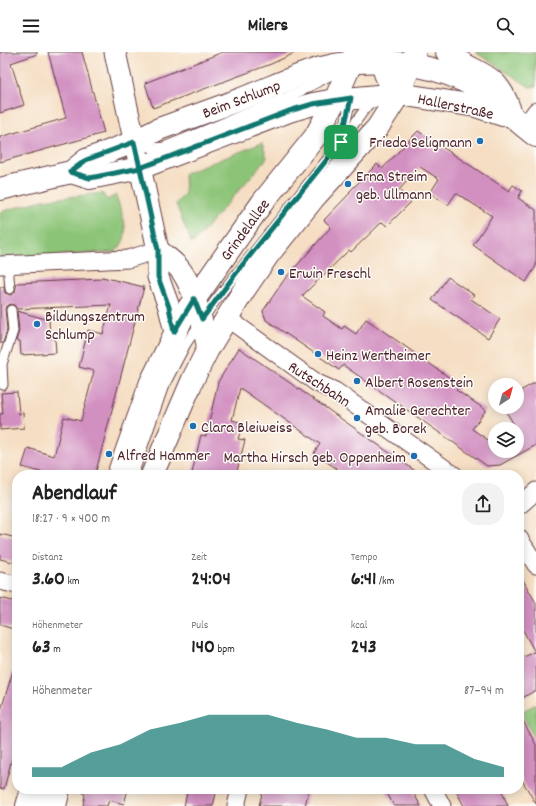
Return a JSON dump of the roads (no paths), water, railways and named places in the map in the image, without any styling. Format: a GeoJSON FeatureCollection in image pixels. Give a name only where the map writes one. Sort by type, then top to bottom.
{"type":"FeatureCollection","features":[{"type":"Feature","properties":{"kind":"main road"},"geometry":{"type":"LineString","coordinates":[[447,52],[496,83],[527,123]]}},
{"type":"Feature","properties":{"kind":"main road","name":"Beim Schlump"},"geometry":{"type":"LineString","coordinates":[[0,189],[70,172],[86,160],[134,142],[159,129],[322,68],[354,58],[395,61]]}},
{"type":"Feature","properties":{"kind":"main road","name":"Grindelallee"},"geometry":{"type":"LineString","coordinates":[[120,470],[151,382],[174,332],[194,299],[262,204],[343,99],[354,58]]}},
{"type":"Feature","properties":{"kind":"main road"},"geometry":{"type":"LineString","coordinates":[[154,470],[193,379],[208,349],[268,255],[332,176],[378,127],[399,94],[395,61]]}},
{"type":"Feature","properties":{"kind":"main road","name":"Hallerstraße"},"geometry":{"type":"LineString","coordinates":[[395,61],[433,70],[464,82],[527,123]]}},
{"type":"Feature","properties":{"kind":"main road","name":"Beim Schlump"},"geometry":{"type":"LineString","coordinates":[[70,172],[90,178],[140,168],[289,111],[313,104],[343,99],[399,94]]}},
{"type":"Feature","properties":{"kind":"main road","name":"Hallerstraße"},"geometry":{"type":"LineString","coordinates":[[399,94],[476,106],[527,123]]}},
{"type":"Feature","properties":{"kind":"main road"},"geometry":{"type":"LineString","coordinates":[[27,806],[31,794]]}},
{"type":"Feature","properties":{"kind":"main road"},"geometry":{"type":"LineString","coordinates":[[55,806],[58,794]]}},
{"type":"Feature","properties":{"kind":"street"},"geometry":{"type":"LineString","coordinates":[[115,52],[158,250],[158,277],[169,307],[174,332]]}},
{"type":"Feature","properties":{"kind":"street"},"geometry":{"type":"LineString","coordinates":[[158,250],[178,266],[202,319],[208,349]]}},
{"type":"Feature","properties":{"kind":"street"},"geometry":{"type":"LineString","coordinates":[[4,264],[128,259],[158,250]]}},
{"type":"Feature","properties":{"kind":"street","name":"Rutschbahn"},"geometry":{"type":"LineString","coordinates":[[227,318],[317,383],[335,391],[447,470]]}},
{"type":"Feature","properties":{"kind":"street"},"geometry":{"type":"LineString","coordinates":[[524,502],[536,491]]}},
{"type":"Feature","properties":{"kind":"street"},"geometry":{"type":"LineString","coordinates":[[524,546],[536,565]]}},
{"type":"Feature","properties":{"kind":"street"},"geometry":{"type":"LineString","coordinates":[[0,581],[12,583]]}},
{"type":"Feature","properties":{"kind":"street"},"geometry":{"type":"LineString","coordinates":[[236,806],[239,794]]}},
{"type":"Feature","properties":{"kind":"street"},"geometry":{"type":"LineString","coordinates":[[436,794],[442,806]]}},
{"type":"Feature","properties":{"kind":"lane","name":"Grindelallee"},"geometry":{"type":"LineString","coordinates":[[135,470],[163,388],[186,344],[202,319],[240,268],[341,142],[374,96],[395,61]]}},
{"type":"Feature","properties":{"kind":"lane","name":"Grindelallee"},"geometry":{"type":"LineString","coordinates":[[341,142],[343,99]]}},
{"type":"Feature","properties":{"kind":"lane"},"geometry":{"type":"LineString","coordinates":[[4,264],[10,288]]}},
{"type":"Feature","properties":{"kind":"lane"},"geometry":{"type":"LineString","coordinates":[[3,385],[2,364],[13,331],[11,310]]}},
{"type":"Feature","properties":{"kind":"lane"},"geometry":{"type":"LineString","coordinates":[[41,806],[44,794]]}},
{"type":"Feature","properties":{"kind":"place","name":"Frieda Seligmann"},"geometry":{"type":"Point","coordinates":[480,141]}},
{"type":"Feature","properties":{"kind":"place","name":"Erna Streim geb. Ullmann"},"geometry":{"type":"Point","coordinates":[348,184]}},
{"type":"Feature","properties":{"kind":"place","name":"Erwin Freschl"},"geometry":{"type":"Point","coordinates":[281,272]}},
{"type":"Feature","properties":{"kind":"place","name":"Bildungszentrum Schlump"},"geometry":{"type":"Point","coordinates":[37,324]}},
{"type":"Feature","properties":{"kind":"place","name":"Heinz Wertheimer"},"geometry":{"type":"Point","coordinates":[318,354]}},
{"type":"Feature","properties":{"kind":"place","name":"Albert Rosenstein"},"geometry":{"type":"Point","coordinates":[357,381]}},
{"type":"Feature","properties":{"kind":"place","name":"Amalie Gerechter geb. Borek"},"geometry":{"type":"Point","coordinates":[357,418]}},
{"type":"Feature","properties":{"kind":"place","name":"Clara Bleiweiss"},"geometry":{"type":"Point","coordinates":[193,426]}},
{"type":"Feature","properties":{"kind":"place","name":"Alfred Hammer"},"geometry":{"type":"Point","coordinates":[109,454]}},
{"type":"Feature","properties":{"kind":"place","name":"Martha Hirsch geb. Oppenheim"},"geometry":{"type":"Point","coordinates":[414,456]}}]}
